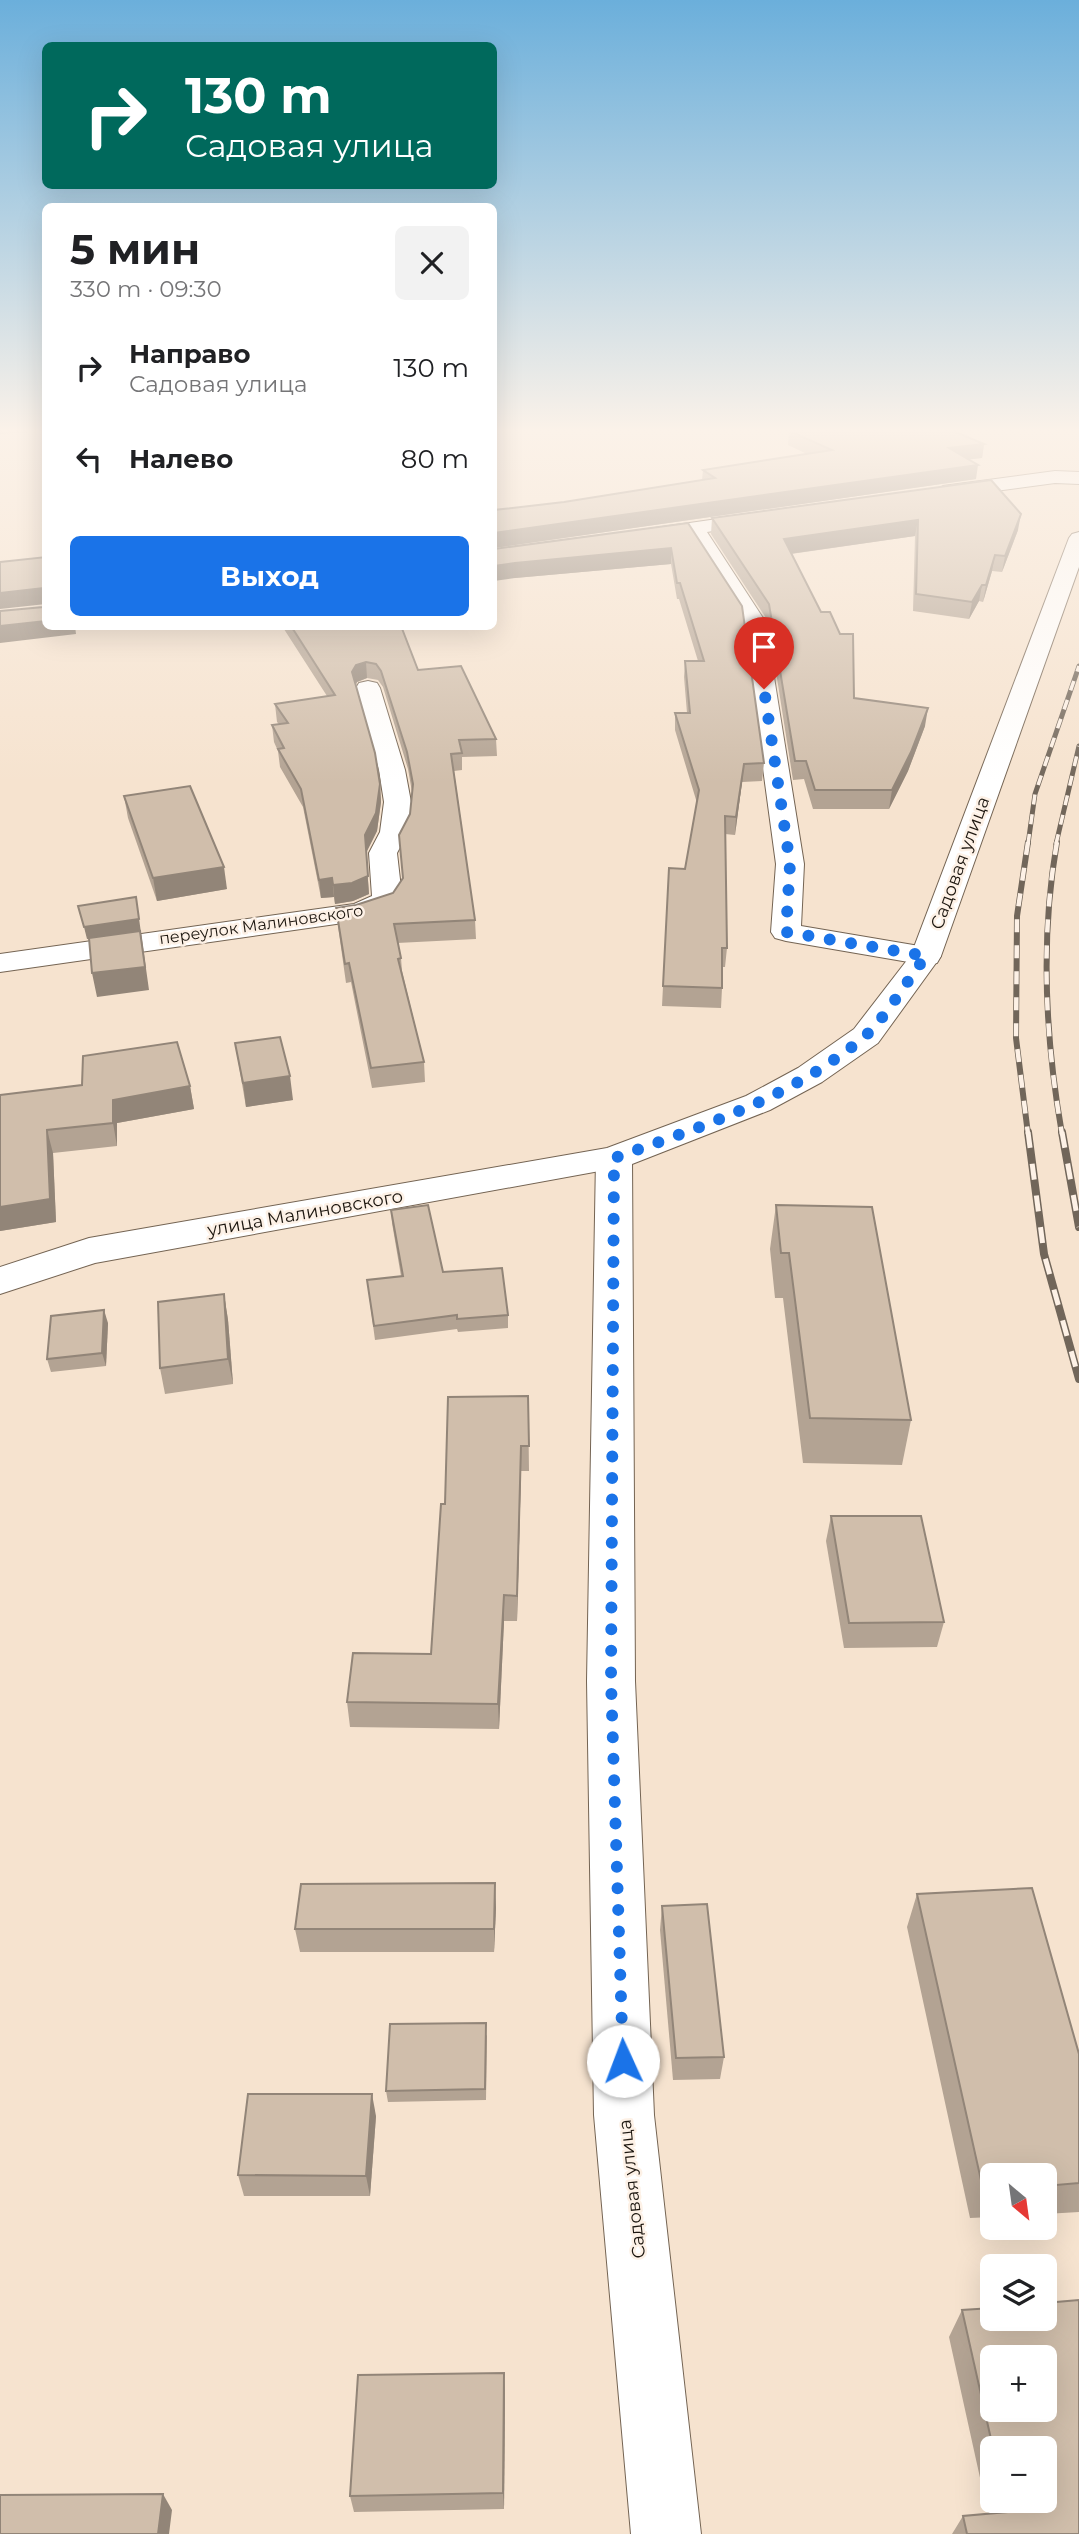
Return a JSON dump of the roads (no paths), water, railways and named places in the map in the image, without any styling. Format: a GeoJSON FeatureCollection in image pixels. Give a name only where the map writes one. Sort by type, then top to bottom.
{"type":"FeatureCollection","features":[{"type":"Feature","properties":{"kind":"street"},"geometry":{"type":"LineString","coordinates":[[706,546],[754,621],[790,864],[786,932],[926,956]]}},
{"type":"Feature","properties":{"kind":"street","name":"Садовая улица"},"geometry":{"type":"LineString","coordinates":[[666,2534],[624,2101],[611,1681],[614,1158],[758,1103],[810,1075],[866,1035],[926,956],[1076,546]]}},
{"type":"Feature","properties":{"kind":"street","name":"переулок Малиновского"},"geometry":{"type":"LineString","coordinates":[[0,963],[379,906],[387,898],[388,885],[383,868],[383,850],[393,835],[398,810],[389,764],[368,688]]}},
{"type":"Feature","properties":{"kind":"street","name":"улица Малиновского"},"geometry":{"type":"LineString","coordinates":[[0,1281],[89,1251],[614,1158]]}},
{"type":"Feature","properties":{"kind":"railway"},"geometry":{"type":"LineString","coordinates":[[1028,844],[1035,794],[1079,666]]}},
{"type":"Feature","properties":{"kind":"railway"},"geometry":{"type":"LineString","coordinates":[[1056,844],[1079,746]]}},
{"type":"Feature","properties":{"kind":"railway"},"geometry":{"type":"LineString","coordinates":[[1028,842],[1017,916],[1016,1038],[1028,1134]]}},
{"type":"Feature","properties":{"kind":"railway"},"geometry":{"type":"LineString","coordinates":[[1057,842],[1048,915],[1047,988],[1048,1025],[1062,1134]]}},
{"type":"Feature","properties":{"kind":"railway"},"geometry":{"type":"LineString","coordinates":[[1028,1132],[1044,1254],[1079,1379]]}},
{"type":"Feature","properties":{"kind":"railway"},"geometry":{"type":"LineString","coordinates":[[1062,1132],[1079,1227]]}}]}
